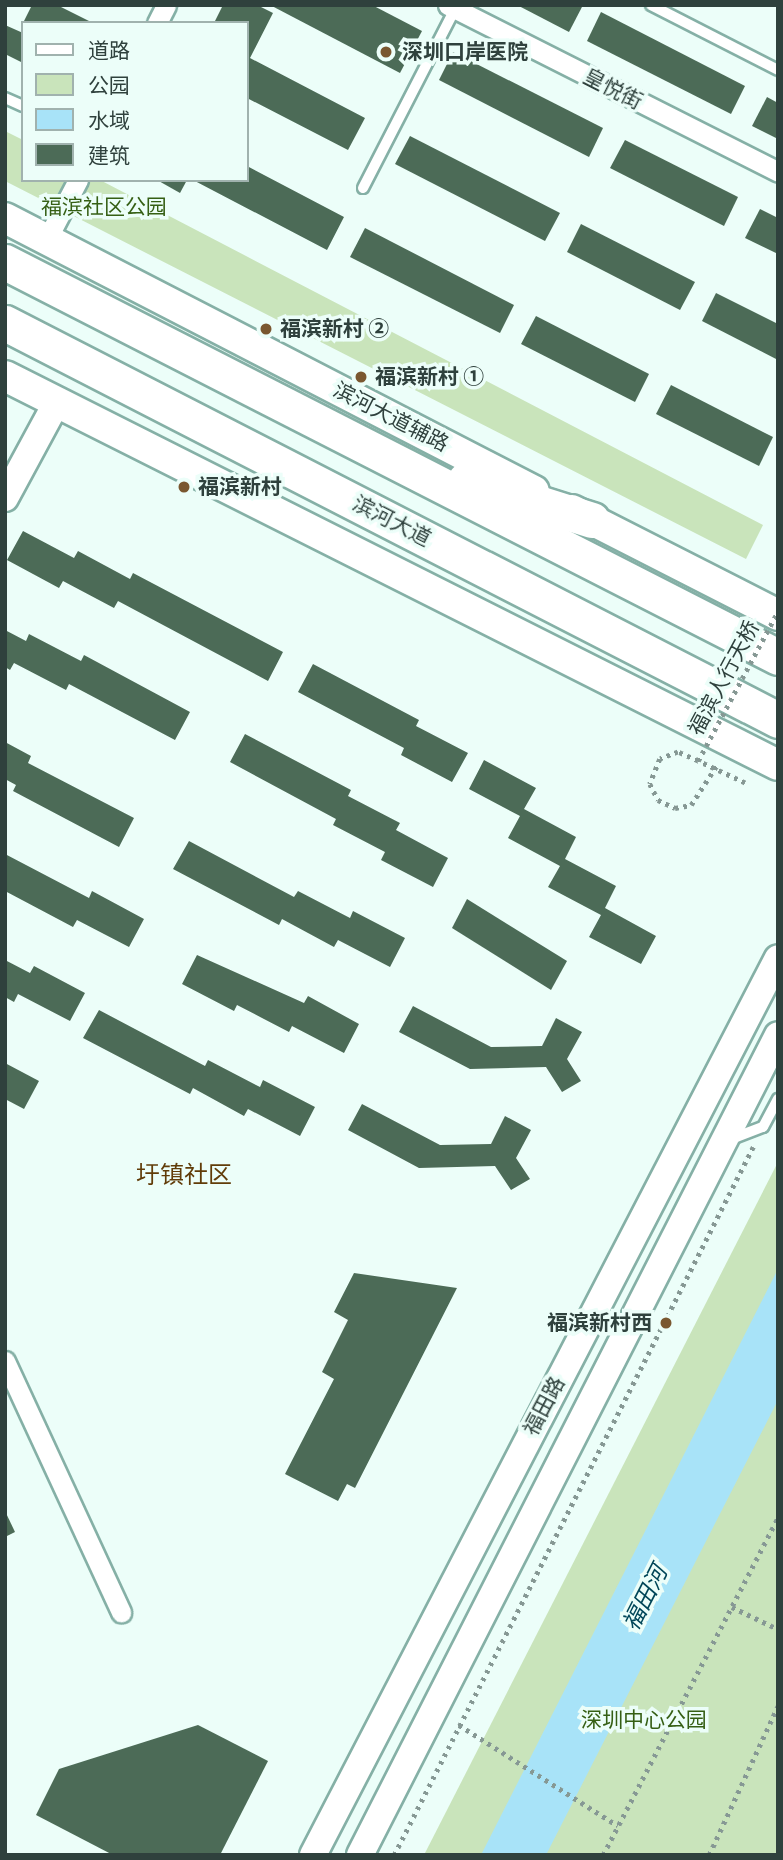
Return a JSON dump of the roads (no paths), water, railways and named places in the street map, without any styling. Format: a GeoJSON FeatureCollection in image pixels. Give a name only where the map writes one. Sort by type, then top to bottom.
{"type":"FeatureCollection","features":[{"type":"Feature","properties":{"kind":"highway"},"geometry":{"type":"LineString","coordinates":[[5,262],[778,657]]}},
{"type":"Feature","properties":{"kind":"highway","name":"滨河大道"},"geometry":{"type":"LineString","coordinates":[[5,323],[778,720]]}},
{"type":"Feature","properties":{"kind":"highway"},"geometry":{"type":"LineString","coordinates":[[365,447],[592,520]]}},
{"type":"Feature","properties":{"kind":"main road","name":"滨河大道辅路"},"geometry":{"type":"LineString","coordinates":[[5,218],[778,613]]}},
{"type":"Feature","properties":{"kind":"main road"},"geometry":{"type":"LineString","coordinates":[[5,376],[778,765]]}},
{"type":"Feature","properties":{"kind":"main road"},"geometry":{"type":"LineString","coordinates":[[5,498],[57,402]]}},
{"type":"Feature","properties":{"kind":"main road","name":"福田路"},"geometry":{"type":"LineString","coordinates":[[313,1855],[778,958]]}},
{"type":"Feature","properties":{"kind":"main road","name":"福田路"},"geometry":{"type":"LineString","coordinates":[[360,1855],[778,1035]]}},
{"type":"Feature","properties":{"kind":"street"},"geometry":{"type":"LineString","coordinates":[[158,21],[166,5]]}},
{"type":"Feature","properties":{"kind":"street","name":"皇悦街"},"geometry":{"type":"LineString","coordinates":[[451,7],[778,172]]}},
{"type":"Feature","properties":{"kind":"street"},"geometry":{"type":"LineString","coordinates":[[47,239],[77,182]]}},
{"type":"Feature","properties":{"kind":"street"},"geometry":{"type":"LineString","coordinates":[[5,1361],[121,1612]]}},
{"type":"Feature","properties":{"kind":"lane"},"geometry":{"type":"LineString","coordinates":[[651,5],[778,70]]}},
{"type":"Feature","properties":{"kind":"lane"},"geometry":{"type":"LineString","coordinates":[[363,188],[451,7]]}},
{"type":"Feature","properties":{"kind":"lane"},"geometry":{"type":"LineString","coordinates":[[5,98],[21,105]]}},
{"type":"Feature","properties":{"kind":"lane"},"geometry":{"type":"LineString","coordinates":[[725,1142],[763,1127],[778,1099]]}},
{"type":"Feature","properties":{"kind":"water","name":"福田河"},"geometry":{"type":"Polygon","coordinates":[[[778,1269],[778,1400],[546,1855],[481,1855],[778,1269]]]}},
{"type":"Feature","properties":{"kind":"place","name":"深圳口岸医院"},"geometry":{"type":"Point","coordinates":[386,52]}},
{"type":"Feature","properties":{"kind":"place","name":"福滨新村 ②"},"geometry":{"type":"Point","coordinates":[266,329]}},
{"type":"Feature","properties":{"kind":"place","name":"福滨新村 ①"},"geometry":{"type":"Point","coordinates":[361,377]}},
{"type":"Feature","properties":{"kind":"place","name":"福滨新村"},"geometry":{"type":"Point","coordinates":[184,487]}},
{"type":"Feature","properties":{"kind":"place","name":"福滨新村西"},"geometry":{"type":"Point","coordinates":[666,1323]}},
{"type":"Feature","properties":{"kind":"district","name":"圩镇社区"},"geometry":{"type":"Point","coordinates":[184,1175]}},
{"type":"Feature","properties":{"kind":"park label","name":"福滨社区公园"},"geometry":{"type":"Point","coordinates":[104,207]}},
{"type":"Feature","properties":{"kind":"park label","name":"深圳中心公园"},"geometry":{"type":"Point","coordinates":[644,1720]}}]}
